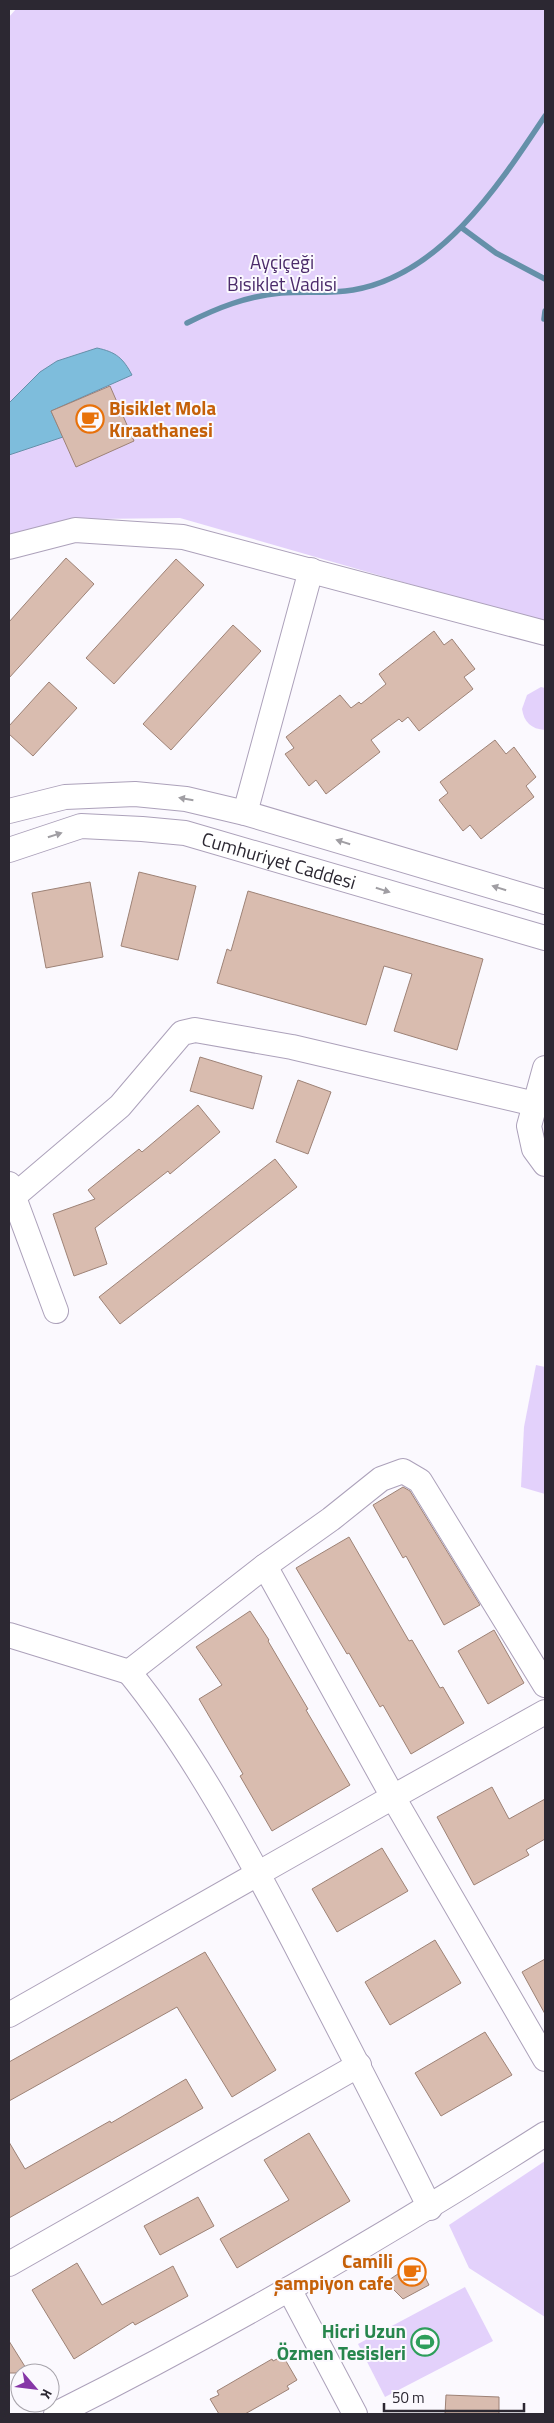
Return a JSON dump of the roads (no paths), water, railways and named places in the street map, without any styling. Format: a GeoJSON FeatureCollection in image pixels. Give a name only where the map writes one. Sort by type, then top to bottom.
{"type":"FeatureCollection","features":[{"type":"Feature","properties":{"kind":"street"},"geometry":{"type":"LineString","coordinates":[[9,547],[75,530],[183,538],[311,570],[545,633]]}},
{"type":"Feature","properties":{"kind":"street"},"geometry":{"type":"LineString","coordinates":[[244,813],[311,570]]}},
{"type":"Feature","properties":{"kind":"street","name":"Cumhuriyet Caddesi"},"geometry":{"type":"LineString","coordinates":[[9,811],[65,797],[135,794],[186,798],[244,813],[545,902]]}},
{"type":"Feature","properties":{"kind":"street","name":"Cumhuriyet Caddesi"},"geometry":{"type":"LineString","coordinates":[[9,850],[81,826],[142,828],[185,833],[545,938]]}},
{"type":"Feature","properties":{"kind":"street"},"geometry":{"type":"LineString","coordinates":[[56,1311],[11,1191],[120,1106],[182,1033],[195,1030],[292,1047],[535,1104]]}},
{"type":"Feature","properties":{"kind":"street"},"geometry":{"type":"LineString","coordinates":[[545,1068],[529,1126],[534,1149],[545,1164]]}},
{"type":"Feature","properties":{"kind":"street"},"geometry":{"type":"LineString","coordinates":[[129,1672],[381,1479],[403,1471],[420,1480],[545,1685]]}},
{"type":"Feature","properties":{"kind":"street"},"geometry":{"type":"LineString","coordinates":[[265,1566],[393,1797],[545,2059]]}},
{"type":"Feature","properties":{"kind":"street"},"geometry":{"type":"LineString","coordinates":[[9,1635],[129,1672],[153,1701],[258,1874],[360,2065],[430,2208]]}},
{"type":"Feature","properties":{"kind":"street"},"geometry":{"type":"LineString","coordinates":[[9,2015],[545,1712]]}},
{"type":"Feature","properties":{"kind":"street"},"geometry":{"type":"LineString","coordinates":[[9,2264],[360,2065]]}},
{"type":"Feature","properties":{"kind":"street"},"geometry":{"type":"LineString","coordinates":[[56,2414],[87,2407],[430,2208],[545,2134]]}},
{"type":"Feature","properties":{"kind":"street"},"geometry":{"type":"LineString","coordinates":[[289,2289],[355,2414]]}},
{"type":"Feature","properties":{"kind":"water"},"geometry":{"type":"Polygon","coordinates":[[[97,348],[118,357],[132,375],[51,411],[63,437],[9,455],[9,403],[40,372],[57,361],[97,348]]]}},
{"type":"Feature","properties":{"kind":"waterway"},"geometry":{"type":"LineString","coordinates":[[187,323],[210,312],[244,300],[281,293],[353,290],[385,281],[414,266],[440,247],[465,223],[508,170],[545,116]]}},
{"type":"Feature","properties":{"kind":"waterway"},"geometry":{"type":"LineString","coordinates":[[462,228],[496,253],[545,279]]}},
{"type":"Feature","properties":{"kind":"waterway"},"geometry":{"type":"LineString","coordinates":[[544,319],[545,311]]}},
{"type":"Feature","properties":{"kind":"place","name":"Bisiklet Mola Kıraathanesi"},"geometry":{"type":"Point","coordinates":[90,419]}},
{"type":"Feature","properties":{"kind":"place","name":"Camili şampiyon cafe"},"geometry":{"type":"Point","coordinates":[412,2272]}},
{"type":"Feature","properties":{"kind":"place","name":"Hicri Uzun Özmen Tesisleri"},"geometry":{"type":"Point","coordinates":[425,2342]}},
{"type":"Feature","properties":{"kind":"park label","name":"Ayçiçeği Bisiklet Vadisi"},"geometry":{"type":"Point","coordinates":[282,273]}}]}
